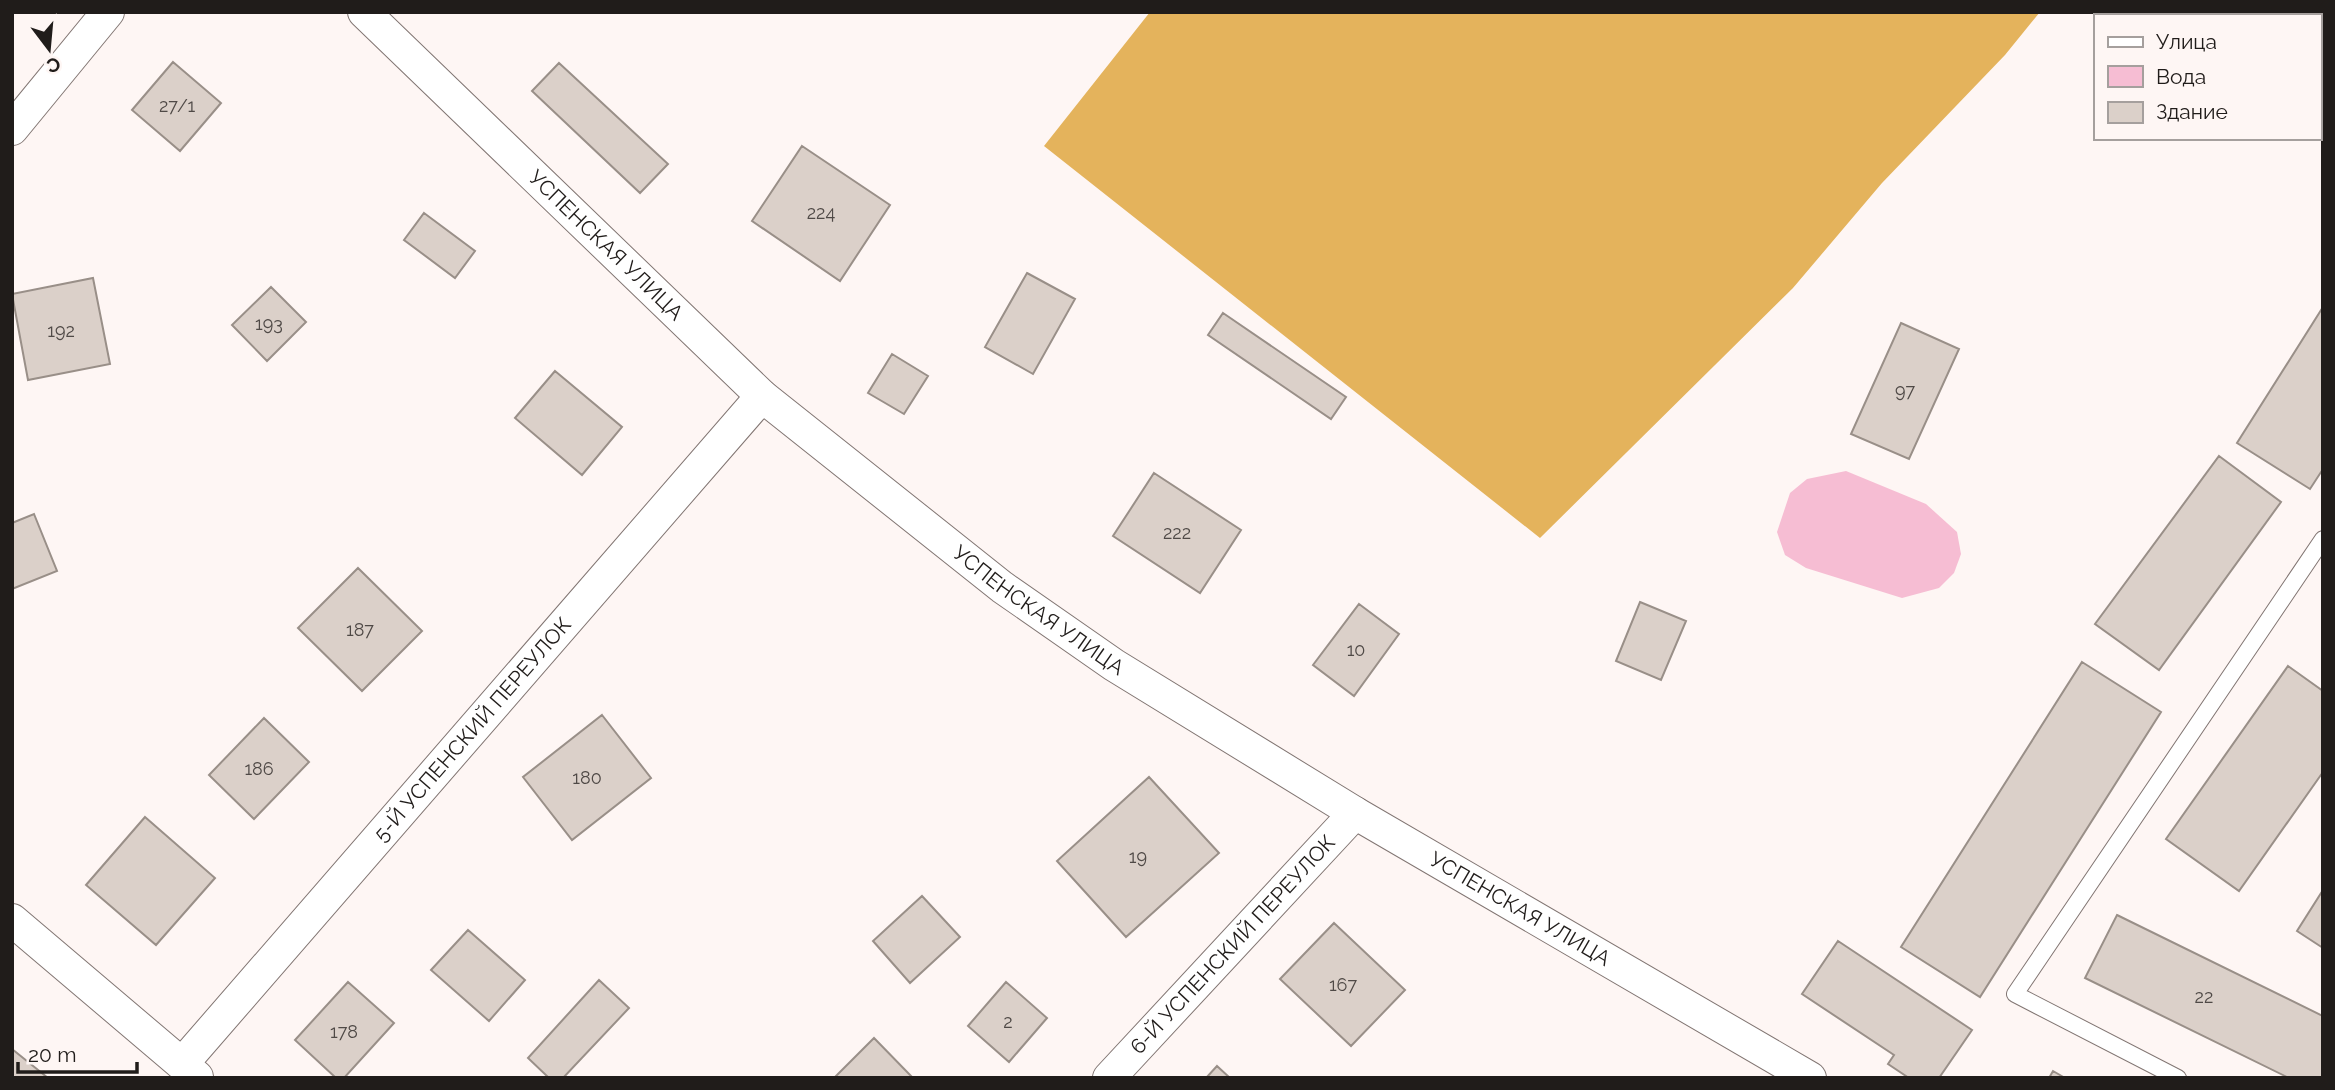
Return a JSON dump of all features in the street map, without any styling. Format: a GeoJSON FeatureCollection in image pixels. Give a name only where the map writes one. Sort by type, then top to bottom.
{"type":"FeatureCollection","features":[{"type":"Feature","properties":{"kind":"street"},"geometry":{"type":"LineString","coordinates":[[12,129],[108,12]]}},
{"type":"Feature","properties":{"kind":"street","name":"УСПЕНСКАЯ УЛИЦА"},"geometry":{"type":"LineString","coordinates":[[364,12],[762,396],[1002,587],[1114,665],[1355,813],[1810,1078]]}},
{"type":"Feature","properties":{"kind":"street","name":"5-Й УСПЕНСКИЙ ПЕРЕУЛОК"},"geometry":{"type":"LineString","coordinates":[[190,1071],[762,396]]}},
{"type":"Feature","properties":{"kind":"street","name":"6-Й УСПЕНСКИЙ ПЕРЕУЛОК"},"geometry":{"type":"LineString","coordinates":[[1109,1078],[1355,813]]}},
{"type":"Feature","properties":{"kind":"street"},"geometry":{"type":"LineString","coordinates":[[12,920],[190,1071]]}},
{"type":"Feature","properties":{"kind":"lane"},"geometry":{"type":"LineString","coordinates":[[2178,1078],[2015,994],[2323,539]]}},
{"type":"Feature","properties":{"kind":"shaded area"},"geometry":{"type":"Polygon","coordinates":[[[1150,12],[2040,12],[2005,55],[1882,183],[1793,288],[1540,538],[1044,146],[1150,12]]]}},
{"type":"Feature","properties":{"kind":"water"},"geometry":{"type":"Polygon","coordinates":[[[1846,471],[1926,504],[1957,532],[1961,554],[1954,573],[1939,588],[1902,598],[1806,568],[1785,555],[1777,532],[1790,493],[1807,479],[1846,471]]]}},
{"type":"Feature","properties":{"kind":"building"},"geometry":{"type":"Polygon","coordinates":[[[2093,12],[2195,12],[2193,14],[2093,12]]]}},
{"type":"Feature","properties":{"kind":"building"},"geometry":{"type":"Polygon","coordinates":[[[173,62],[221,103],[180,151],[132,110],[173,62]]]}},
{"type":"Feature","properties":{"kind":"building"},"geometry":{"type":"Polygon","coordinates":[[[559,63],[668,164],[640,193],[532,91],[559,63]]]}},
{"type":"Feature","properties":{"kind":"building"},"geometry":{"type":"Polygon","coordinates":[[[802,146],[890,205],[840,281],[752,221],[802,146]]]}},
{"type":"Feature","properties":{"kind":"building"},"geometry":{"type":"Polygon","coordinates":[[[424,213],[475,251],[455,278],[404,240],[424,213]]]}},
{"type":"Feature","properties":{"kind":"building"},"geometry":{"type":"Polygon","coordinates":[[[1027,273],[1075,299],[1033,374],[985,347],[1027,273]]]}},
{"type":"Feature","properties":{"kind":"building"},"geometry":{"type":"Polygon","coordinates":[[[93,278],[110,364],[28,380],[12,294],[93,278]]]}},
{"type":"Feature","properties":{"kind":"building"},"geometry":{"type":"Polygon","coordinates":[[[271,287],[306,322],[267,361],[232,325],[271,287]]]}},
{"type":"Feature","properties":{"kind":"building"},"geometry":{"type":"Polygon","coordinates":[[[2323,307],[2323,469],[2310,489],[2237,443],[2323,307]]]}},
{"type":"Feature","properties":{"kind":"building"},"geometry":{"type":"Polygon","coordinates":[[[1223,313],[1346,397],[1331,419],[1208,335],[1223,313]]]}},
{"type":"Feature","properties":{"kind":"building"},"geometry":{"type":"Polygon","coordinates":[[[1901,323],[1959,349],[1909,459],[1851,434],[1901,323]]]}},
{"type":"Feature","properties":{"kind":"building"},"geometry":{"type":"Polygon","coordinates":[[[892,354],[928,376],[904,414],[868,393],[892,354]]]}},
{"type":"Feature","properties":{"kind":"building"},"geometry":{"type":"Polygon","coordinates":[[[555,371],[622,427],[582,475],[515,418],[555,371]]]}},
{"type":"Feature","properties":{"kind":"building"},"geometry":{"type":"Polygon","coordinates":[[[2219,456],[2281,502],[2159,670],[2095,624],[2219,456]]]}},
{"type":"Feature","properties":{"kind":"building"},"geometry":{"type":"Polygon","coordinates":[[[1154,473],[1241,530],[1200,593],[1113,536],[1154,473]]]}},
{"type":"Feature","properties":{"kind":"building"},"geometry":{"type":"Polygon","coordinates":[[[34,514],[57,571],[12,589],[12,523],[34,514]]]}},
{"type":"Feature","properties":{"kind":"building"},"geometry":{"type":"Polygon","coordinates":[[[358,568],[422,631],[362,691],[298,628],[358,568]]]}},
{"type":"Feature","properties":{"kind":"building"},"geometry":{"type":"Polygon","coordinates":[[[1640,602],[1686,621],[1661,680],[1616,661],[1640,602]]]}},
{"type":"Feature","properties":{"kind":"building"},"geometry":{"type":"Polygon","coordinates":[[[1359,604],[1399,634],[1354,696],[1313,665],[1359,604]]]}},
{"type":"Feature","properties":{"kind":"building"},"geometry":{"type":"Polygon","coordinates":[[[2082,662],[2161,712],[1980,997],[1901,947],[2082,662]]]}},
{"type":"Feature","properties":{"kind":"building"},"geometry":{"type":"Polygon","coordinates":[[[2288,666],[2323,691],[2323,772],[2239,891],[2166,839],[2288,666]]]}},
{"type":"Feature","properties":{"kind":"building"},"geometry":{"type":"Polygon","coordinates":[[[602,715],[651,778],[572,840],[523,777],[602,715]]]}},
{"type":"Feature","properties":{"kind":"building"},"geometry":{"type":"Polygon","coordinates":[[[264,718],[309,762],[254,819],[209,775],[264,718]]]}},
{"type":"Feature","properties":{"kind":"building"},"geometry":{"type":"Polygon","coordinates":[[[1149,777],[1219,853],[1126,937],[1057,861],[1149,777]]]}},
{"type":"Feature","properties":{"kind":"building"},"geometry":{"type":"Polygon","coordinates":[[[145,817],[215,878],[156,945],[86,885],[145,817]]]}},
{"type":"Feature","properties":{"kind":"building"},"geometry":{"type":"Polygon","coordinates":[[[2323,890],[2323,948],[2297,931],[2323,890]]]}},
{"type":"Feature","properties":{"kind":"building"},"geometry":{"type":"Polygon","coordinates":[[[922,896],[960,937],[910,983],[873,941],[922,896]]]}},
{"type":"Feature","properties":{"kind":"building"},"geometry":{"type":"Polygon","coordinates":[[[2117,915],[2323,1016],[2323,1078],[2289,1078],[2085,978],[2117,915]]]}},
{"type":"Feature","properties":{"kind":"building"},"geometry":{"type":"Polygon","coordinates":[[[1334,923],[1405,990],[1351,1046],[1280,979],[1334,923]]]}},
{"type":"Feature","properties":{"kind":"building"},"geometry":{"type":"Polygon","coordinates":[[[468,930],[525,980],[489,1021],[431,970],[468,930]]]}},
{"type":"Feature","properties":{"kind":"building"},"geometry":{"type":"Polygon","coordinates":[[[1838,941],[1972,1030],[1939,1078],[1909,1078],[1888,1064],[1894,1055],[1802,994],[1838,941]]]}},
{"type":"Feature","properties":{"kind":"building"},"geometry":{"type":"Polygon","coordinates":[[[599,980],[629,1008],[563,1078],[549,1078],[528,1058],[599,980]]]}},
{"type":"Feature","properties":{"kind":"building"},"geometry":{"type":"Polygon","coordinates":[[[348,982],[394,1023],[344,1078],[336,1078],[295,1040],[348,982]]]}},
{"type":"Feature","properties":{"kind":"building"},"geometry":{"type":"Polygon","coordinates":[[[1006,982],[1047,1018],[1009,1062],[968,1026],[1006,982]]]}},
{"type":"Feature","properties":{"kind":"building"},"geometry":{"type":"Polygon","coordinates":[[[874,1038],[913,1078],[834,1078],[874,1038]]]}},
{"type":"Feature","properties":{"kind":"building"},"geometry":{"type":"Polygon","coordinates":[[[12,1049],[48,1078],[12,1078],[12,1049]]]}},
{"type":"Feature","properties":{"kind":"building"},"geometry":{"type":"Polygon","coordinates":[[[1217,1066],[1230,1078],[1206,1078],[1217,1066]]]}},
{"type":"Feature","properties":{"kind":"building"},"geometry":{"type":"Polygon","coordinates":[[[2053,1071],[2065,1078],[2049,1078],[2053,1071]]]}}]}
